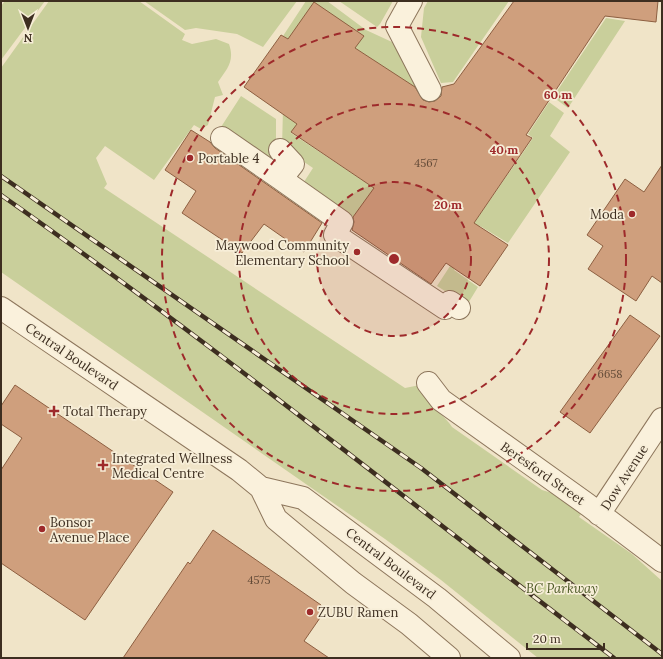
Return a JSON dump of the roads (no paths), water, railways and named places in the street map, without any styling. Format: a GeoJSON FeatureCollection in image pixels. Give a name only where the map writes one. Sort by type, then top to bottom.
{"type":"FeatureCollection","features":[{"type":"Feature","properties":{"kind":"street"},"geometry":{"type":"LineString","coordinates":[[411,1],[397,26],[430,90]]}},
{"type":"Feature","properties":{"kind":"street"},"geometry":{"type":"LineString","coordinates":[[222,138],[342,222],[335,234],[431,292],[445,308],[450,302],[460,308]]}},
{"type":"Feature","properties":{"kind":"street"},"geometry":{"type":"LineString","coordinates":[[280,150],[293,164],[281,179]]}},
{"type":"Feature","properties":{"kind":"street","name":"Central Boulevard"},"geometry":{"type":"LineString","coordinates":[[1,308],[239,470],[261,488],[276,519],[353,582],[409,624],[449,658]]}},
{"type":"Feature","properties":{"kind":"street","name":"Beresford Street"},"geometry":{"type":"LineString","coordinates":[[428,383],[441,400],[662,561]]}},
{"type":"Feature","properties":{"kind":"street","name":"Dow Avenue"},"geometry":{"type":"LineString","coordinates":[[599,514],[662,419]]}},
{"type":"Feature","properties":{"kind":"street","name":"Central Boulevard"},"geometry":{"type":"LineString","coordinates":[[261,488],[304,498],[437,598],[509,658]]}},
{"type":"Feature","properties":{"kind":"railway"},"geometry":{"type":"LineString","coordinates":[[1,176],[421,468],[662,654]]}},
{"type":"Feature","properties":{"kind":"railway"},"geometry":{"type":"LineString","coordinates":[[1,195],[233,365],[614,658]]}},
{"type":"Feature","properties":{"kind":"place","name":"Portable 4"},"geometry":{"type":"Point","coordinates":[190,158]}},
{"type":"Feature","properties":{"kind":"place","name":"Moda"},"geometry":{"type":"Point","coordinates":[632,214]}},
{"type":"Feature","properties":{"kind":"place","name":"Maywood Community Elementary School"},"geometry":{"type":"Point","coordinates":[357,252]}},
{"type":"Feature","properties":{"kind":"place","name":"Total Therapy"},"geometry":{"type":"Point","coordinates":[54,411]}},
{"type":"Feature","properties":{"kind":"place","name":"Integrated Wellness Medical Centre"},"geometry":{"type":"Point","coordinates":[103,465]}},
{"type":"Feature","properties":{"kind":"place","name":"Bonsor Avenue Place"},"geometry":{"type":"Point","coordinates":[42,529]}},
{"type":"Feature","properties":{"kind":"place","name":"ZUBU Ramen"},"geometry":{"type":"Point","coordinates":[310,612]}},
{"type":"Feature","properties":{"kind":"park label","name":"BC Parkway"},"geometry":{"type":"Point","coordinates":[562,588]}}]}
